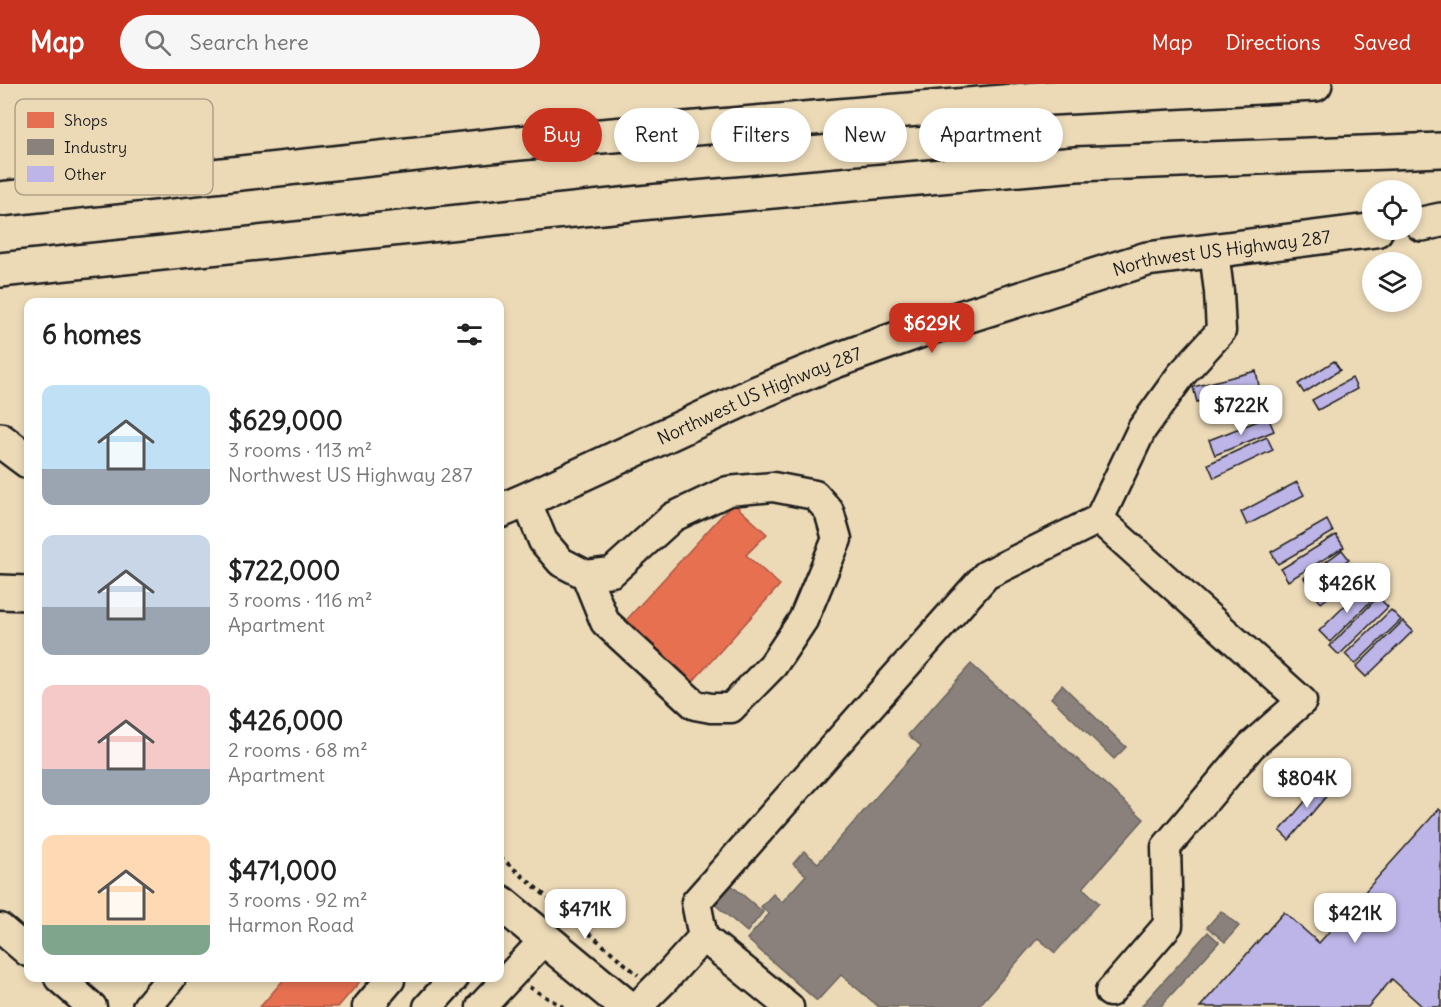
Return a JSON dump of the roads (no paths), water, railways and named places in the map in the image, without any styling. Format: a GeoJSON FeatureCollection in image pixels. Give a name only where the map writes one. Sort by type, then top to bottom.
{"type":"FeatureCollection","features":[{"type":"Feature","properties":{"kind":"main road"},"geometry":{"type":"LineString","coordinates":[[213,176],[530,142],[1049,98],[1315,84]]}},
{"type":"Feature","properties":{"kind":"main road"},"geometry":{"type":"LineString","coordinates":[[0,270],[650,202],[1076,164],[1441,150]]}},
{"type":"Feature","properties":{"kind":"main road"},"geometry":{"type":"LineString","coordinates":[[0,199],[37,195]]}},
{"type":"Feature","properties":{"kind":"main road","name":"Northwest US Highway 287"},"geometry":{"type":"LineString","coordinates":[[513,506],[757,393],[919,331],[1147,259],[1362,232]]}},
{"type":"Feature","properties":{"kind":"main road"},"geometry":{"type":"LineString","coordinates":[[0,440],[24,458]]}},
{"type":"Feature","properties":{"kind":"main road"},"geometry":{"type":"LineString","coordinates":[[0,592],[24,593]]}},
{"type":"Feature","properties":{"kind":"main road"},"geometry":{"type":"LineString","coordinates":[[504,915],[544,939],[627,1007]]}},
{"type":"Feature","properties":{"kind":"street"},"geometry":{"type":"LineString","coordinates":[[789,1007],[703,937],[696,902],[986,575],[1099,519],[1142,429],[1181,375],[1221,331],[1214,251]]}},
{"type":"Feature","properties":{"kind":"street"},"geometry":{"type":"LineString","coordinates":[[513,506],[561,561],[586,575],[612,572],[674,517],[728,491],[773,487],[815,495],[829,512],[837,539],[803,620],[774,665],[731,708],[695,705],[678,690],[605,622],[586,575]]}},
{"type":"Feature","properties":{"kind":"street"},"geometry":{"type":"LineString","coordinates":[[1099,519],[1302,702],[1251,746],[1166,847],[1168,925],[1110,992]]}},
{"type":"Feature","properties":{"kind":"street"},"geometry":{"type":"LineString","coordinates":[[646,998],[703,937]]}},
{"type":"Feature","properties":{"kind":"street"},"geometry":{"type":"LineString","coordinates":[[481,1007],[544,939]]}},
{"type":"Feature","properties":{"kind":"street"},"geometry":{"type":"LineString","coordinates":[[63,982],[92,1007]]}},
{"type":"Feature","properties":{"kind":"street"},"geometry":{"type":"LineString","coordinates":[[367,1007],[388,982]]}},
{"type":"Feature","properties":{"kind":"street"},"geometry":{"type":"LineString","coordinates":[[428,1007],[450,982]]}}]}
